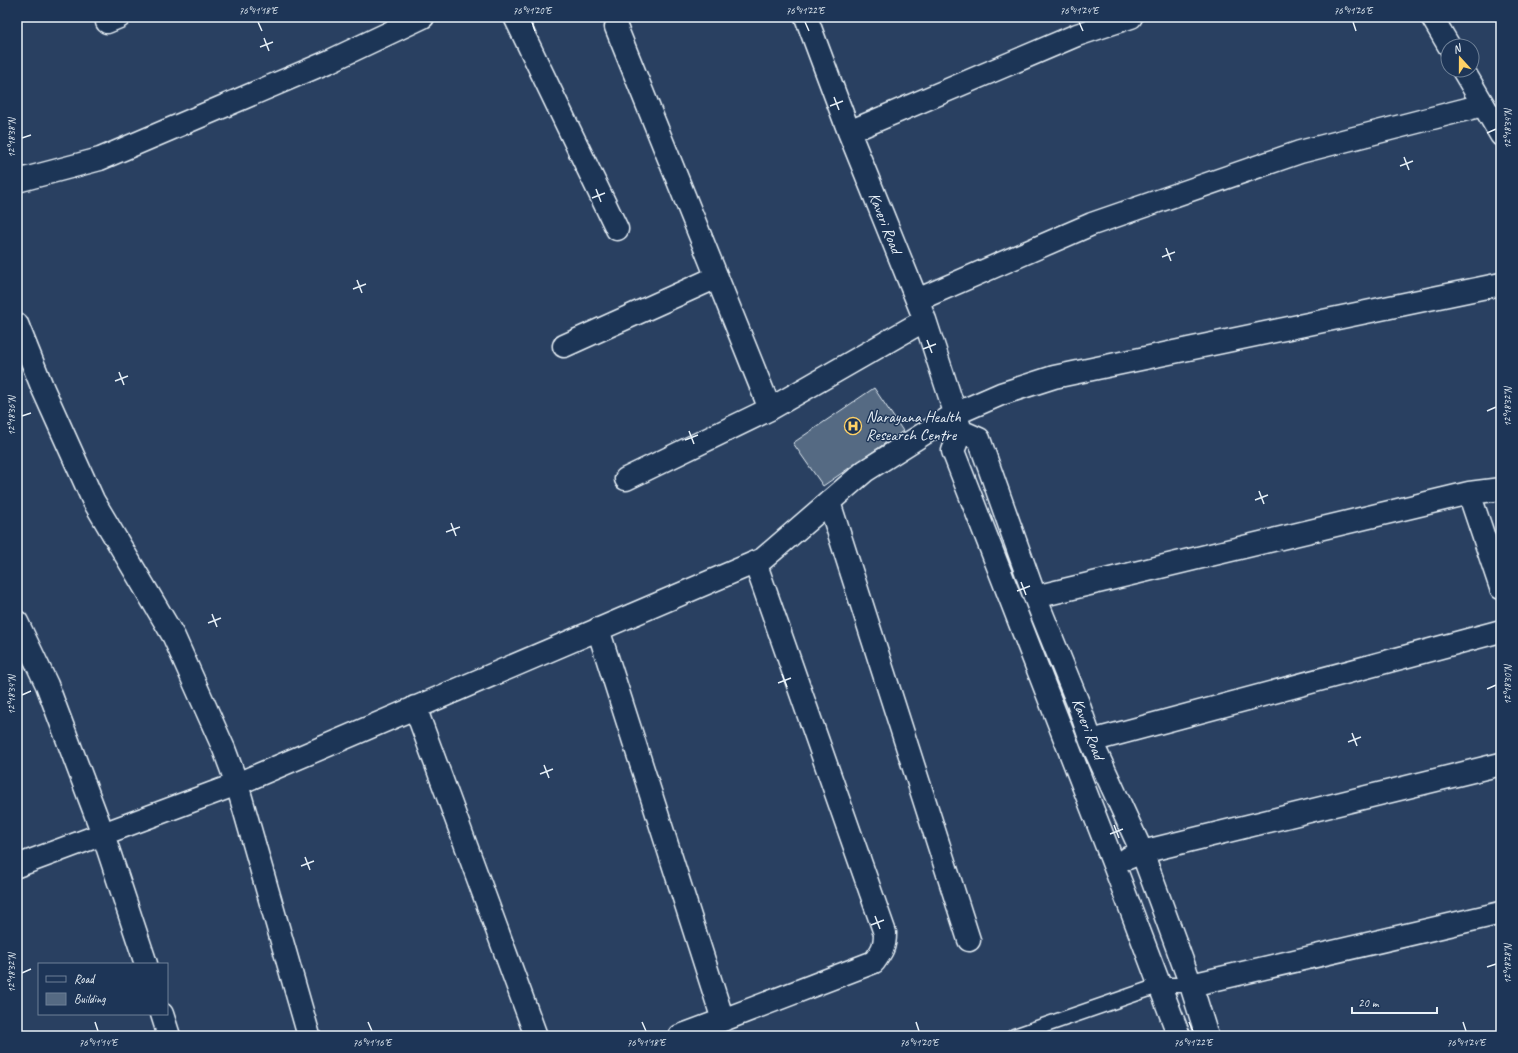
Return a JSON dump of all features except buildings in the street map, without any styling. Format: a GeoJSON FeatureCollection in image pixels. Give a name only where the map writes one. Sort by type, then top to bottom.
{"type":"FeatureCollection","features":[{"type":"Feature","properties":{"kind":"street"},"geometry":{"type":"LineString","coordinates":[[17,182],[100,159],[330,61],[393,23],[423,17]]}},
{"type":"Feature","properties":{"kind":"street"},"geometry":{"type":"LineString","coordinates":[[515,17],[618,230]]}},
{"type":"Feature","properties":{"kind":"street","name":"Kaveri Road"},"geometry":{"type":"LineString","coordinates":[[806,17],[849,132],[925,320],[958,422],[953,451],[1179,1036]]}},
{"type":"Feature","properties":{"kind":"street"},"geometry":{"type":"LineString","coordinates":[[849,132],[1077,35],[1131,17]]}},
{"type":"Feature","properties":{"kind":"street"},"geometry":{"type":"LineString","coordinates":[[1432,17],[1444,38]]}},
{"type":"Feature","properties":{"kind":"street"},"geometry":{"type":"LineString","coordinates":[[616,26],[770,409]]}},
{"type":"Feature","properties":{"kind":"street"},"geometry":{"type":"LineString","coordinates":[[1468,78],[1501,135]]}},
{"type":"Feature","properties":{"kind":"street"},"geometry":{"type":"LineString","coordinates":[[917,300],[1092,224],[1300,152],[1483,105]]}},
{"type":"Feature","properties":{"kind":"street"},"geometry":{"type":"LineString","coordinates":[[564,346],[716,277]]}},
{"type":"Feature","properties":{"kind":"street"},"geometry":{"type":"LineString","coordinates":[[17,866],[237,784],[763,559],[865,471],[958,422],[1001,394],[1054,377],[1501,284]]}},
{"type":"Feature","properties":{"kind":"street"},"geometry":{"type":"LineString","coordinates":[[626,479],[770,409],[925,320]]}},
{"type":"Feature","properties":{"kind":"street"},"geometry":{"type":"LineString","coordinates":[[17,324],[43,389],[93,500],[174,637],[224,749],[237,784],[309,1036]]}},
{"type":"Feature","properties":{"kind":"street","name":"Kaveri Road"},"geometry":{"type":"LineString","coordinates":[[958,422],[979,439],[1035,596],[1078,703],[1091,741],[1142,852],[1191,985],[1207,1036]]}},
{"type":"Feature","properties":{"kind":"street"},"geometry":{"type":"LineString","coordinates":[[1035,596],[1469,493],[1501,490]]}},
{"type":"Feature","properties":{"kind":"street"},"geometry":{"type":"LineString","coordinates":[[1469,493],[1501,588]]}},
{"type":"Feature","properties":{"kind":"street"},"geometry":{"type":"LineString","coordinates":[[829,502],[969,940]]}},
{"type":"Feature","properties":{"kind":"street"},"geometry":{"type":"LineString","coordinates":[[680,1036],[874,962],[881,953],[885,944],[885,933],[755,562]]}},
{"type":"Feature","properties":{"kind":"street"},"geometry":{"type":"LineString","coordinates":[[17,622],[47,684],[103,834],[146,963]]}},
{"type":"Feature","properties":{"kind":"street"},"geometry":{"type":"LineString","coordinates":[[598,629],[722,1020]]}},
{"type":"Feature","properties":{"kind":"street"},"geometry":{"type":"LineString","coordinates":[[1091,741],[1501,632]]}},
{"type":"Feature","properties":{"kind":"street"},"geometry":{"type":"LineString","coordinates":[[415,707],[536,1036]]}},
{"type":"Feature","properties":{"kind":"street"},"geometry":{"type":"LineString","coordinates":[[1114,865],[1142,852],[1501,764]]}},
{"type":"Feature","properties":{"kind":"street"},"geometry":{"type":"LineString","coordinates":[[1191,985],[1501,912]]}},
{"type":"Feature","properties":{"kind":"street"},"geometry":{"type":"LineString","coordinates":[[162,1015],[169,1036]]}},
{"type":"Feature","properties":{"kind":"lane"},"geometry":{"type":"LineString","coordinates":[[1014,1036],[1160,985],[1191,985]]}},
{"type":"Feature","properties":{"kind":"place","name":"Narayana Health Research Centre"},"geometry":{"type":"Point","coordinates":[853,426]}}]}
